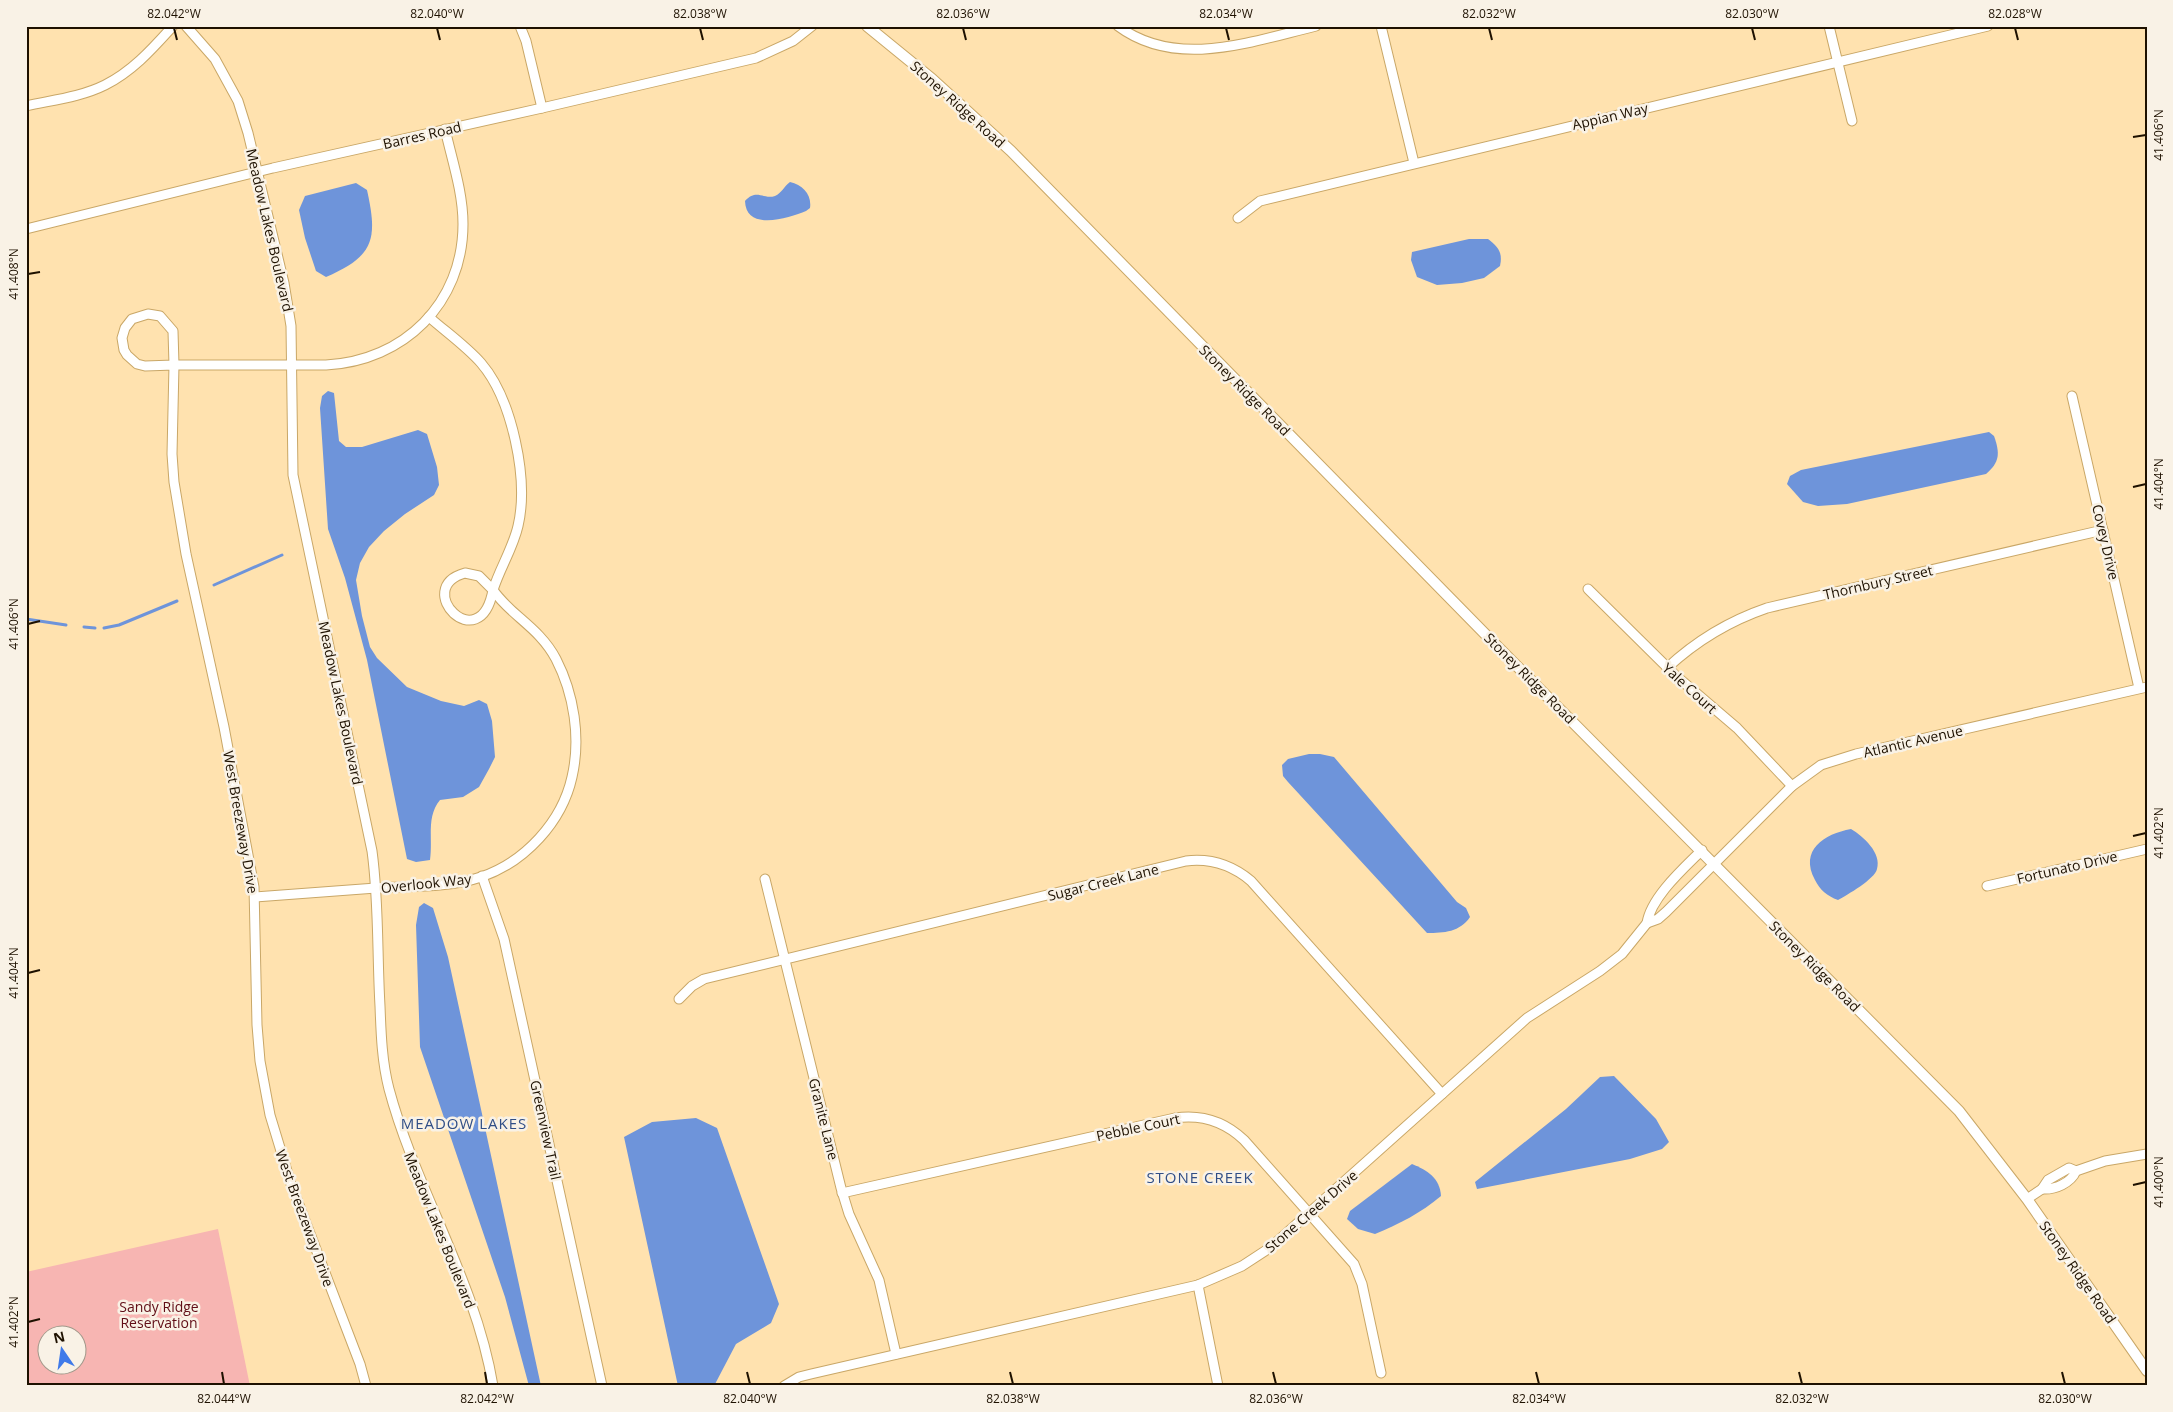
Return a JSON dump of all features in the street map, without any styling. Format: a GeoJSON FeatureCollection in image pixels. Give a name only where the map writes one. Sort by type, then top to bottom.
{"type":"FeatureCollection","features":[{"type":"Feature","properties":{"kind":"street"},"geometry":{"type":"LineString","coordinates":[[26,106],[79,94],[106,84],[136,64],[173,26]]}},
{"type":"Feature","properties":{"kind":"street","name":"Meadow Lakes Boulevard"},"geometry":{"type":"LineString","coordinates":[[186,26],[210,53],[234,92],[244,117],[287,297],[291,326],[291,440],[295,484],[372,851],[381,1034],[385,1074],[405,1139],[473,1312],[485,1349],[493,1386]]}},
{"type":"Feature","properties":{"kind":"street"},"geometry":{"type":"LineString","coordinates":[[520,26],[526,41],[542,108]]}},
{"type":"Feature","properties":{"kind":"street","name":"Barres Road"},"geometry":{"type":"LineString","coordinates":[[26,229],[258,172],[756,58],[793,41],[812,26]]}},
{"type":"Feature","properties":{"kind":"street","name":"Stoney Ridge Road"},"geometry":{"type":"LineString","coordinates":[[866,26],[932,79],[1011,151],[1492,641],[1702,850],[1959,1111],[2027,1199],[2147,1371]]}},
{"type":"Feature","properties":{"kind":"street"},"geometry":{"type":"LineString","coordinates":[[1118,26],[1146,41],[1173,48],[1205,50],[1316,26]]}},
{"type":"Feature","properties":{"kind":"street"},"geometry":{"type":"LineString","coordinates":[[1381,26],[1414,163]]}},
{"type":"Feature","properties":{"kind":"street"},"geometry":{"type":"LineString","coordinates":[[1829,26],[1852,122]]}},
{"type":"Feature","properties":{"kind":"street","name":"Appian Way"},"geometry":{"type":"LineString","coordinates":[[1238,218],[1260,201],[1988,26]]}},
{"type":"Feature","properties":{"kind":"street","name":"West Breezeway Drive"},"geometry":{"type":"LineString","coordinates":[[366,1386],[360,1364],[291,1184],[270,1115],[260,1061],[257,1025],[255,897],[224,727],[193,589],[176,499],[172,454],[174,365],[173,331],[164,319],[154,314],[138,316],[128,323],[123,333],[122,343],[124,350],[132,360],[145,366],[174,365],[292,365],[336,364],[370,357],[404,339],[429,317],[442,300],[455,273],[463,231],[461,197],[445,130]]}},
{"type":"Feature","properties":{"kind":"street","name":"Overlook Way"},"geometry":{"type":"LineString","coordinates":[[255,897],[448,883],[482,876],[520,855],[540,837],[556,817],[570,784],[576,746],[575,726],[567,687],[557,660],[534,629],[498,597],[493,590],[479,576],[472,573],[458,575],[447,585],[445,592],[447,606],[451,612],[461,619],[479,617],[488,609],[493,590],[515,536],[521,509],[520,468],[511,427],[498,390],[481,364],[429,317]]}},
{"type":"Feature","properties":{"kind":"street","name":"Covey Drive"},"geometry":{"type":"LineString","coordinates":[[2072,396],[2103,530],[2143,687]]}},
{"type":"Feature","properties":{"kind":"street","name":"Thornbury Street"},"geometry":{"type":"LineString","coordinates":[[1667,668],[1684,653],[1715,631],[1766,608],[2103,530]]}},
{"type":"Feature","properties":{"kind":"street","name":"Yale Court"},"geometry":{"type":"LineString","coordinates":[[1588,589],[1667,668],[1737,728],[1792,786]]}},
{"type":"Feature","properties":{"kind":"street","name":"Atlantic Avenue"},"geometry":{"type":"LineString","coordinates":[[1714,863],[1792,786],[1816,768],[1842,757],[2143,687]]}},
{"type":"Feature","properties":{"kind":"street","name":"Fortunato Drive"},"geometry":{"type":"LineString","coordinates":[[1987,886],[2147,849]]}},
{"type":"Feature","properties":{"kind":"street","name":"Stone Creek Drive"},"geometry":{"type":"LineString","coordinates":[[784,1386],[799,1377],[1198,1285],[1219,1278],[1255,1259],[1528,1018],[1600,971],[1622,954],[1647,922],[1651,908],[1672,881],[1702,850]]}},
{"type":"Feature","properties":{"kind":"street","name":"Sugar Creek Lane"},"geometry":{"type":"LineString","coordinates":[[679,999],[692,986],[704,979],[1186,861],[1212,861],[1235,869],[1257,887],[1442,1094]]}},
{"type":"Feature","properties":{"kind":"street","name":"Stone Creek Drive"},"geometry":{"type":"LineString","coordinates":[[1647,922],[1658,919],[1714,863]]}},
{"type":"Feature","properties":{"kind":"street","name":"Greenview Trail"},"geometry":{"type":"LineString","coordinates":[[482,876],[506,944],[602,1386]]}},
{"type":"Feature","properties":{"kind":"street","name":"Granite Lane"},"geometry":{"type":"LineString","coordinates":[[765,879],[842,1193],[849,1214],[879,1280],[896,1354]]}},
{"type":"Feature","properties":{"kind":"street","name":"Pebble Court"},"geometry":{"type":"LineString","coordinates":[[842,1193],[1165,1120],[1194,1116],[1213,1120],[1235,1132],[1357,1269],[1381,1373]]}},
{"type":"Feature","properties":{"kind":"street"},"geometry":{"type":"LineString","coordinates":[[2027,1199],[2042,1189],[2052,1190],[2073,1178],[2076,1170],[2105,1161],[2147,1154]]}},
{"type":"Feature","properties":{"kind":"street"},"geometry":{"type":"LineString","coordinates":[[1198,1285],[1218,1386]]}},
{"type":"Feature","properties":{"kind":"green space","name":"Sandy Ridge Reservation"},"geometry":{"type":"Polygon","coordinates":[[[218,1229],[250,1386],[26,1386],[26,1272],[218,1229]]]}},
{"type":"Feature","properties":{"kind":"water"},"geometry":{"type":"Polygon","coordinates":[[[790,182],[795,183],[806,191],[810,199],[810,208],[806,211],[779,219],[760,220],[753,217],[747,211],[745,201],[749,197],[753,195],[775,196],[790,182]]]}},
{"type":"Feature","properties":{"kind":"water"},"geometry":{"type":"Polygon","coordinates":[[[356,183],[367,190],[372,222],[372,234],[369,244],[354,262],[326,277],[316,271],[305,238],[299,210],[305,196],[356,183]]]}},
{"type":"Feature","properties":{"kind":"water"},"geometry":{"type":"Polygon","coordinates":[[[1469,239],[1488,239],[1492,242],[1500,253],[1500,266],[1484,278],[1462,283],[1437,285],[1417,277],[1411,260],[1412,252],[1469,239]]]}},
{"type":"Feature","properties":{"kind":"water"},"geometry":{"type":"Polygon","coordinates":[[[328,391],[334,393],[339,441],[346,447],[362,447],[418,430],[427,434],[437,467],[439,485],[434,495],[405,514],[384,531],[369,547],[360,563],[356,580],[370,647],[377,658],[407,687],[441,701],[464,706],[479,700],[487,704],[492,721],[495,757],[479,787],[463,797],[440,800],[431,821],[430,860],[416,862],[407,859],[367,660],[345,578],[328,529],[320,408],[322,396],[328,391]]]}},
{"type":"Feature","properties":{"kind":"water"},"geometry":{"type":"Polygon","coordinates":[[[1989,432],[1994,436],[1998,457],[1991,470],[1986,474],[1847,504],[1818,506],[1803,502],[1787,484],[1790,476],[1801,470],[1989,432]]]}},
{"type":"Feature","properties":{"kind":"water"},"geometry":{"type":"Polygon","coordinates":[[[1309,754],[1334,757],[1457,902],[1466,908],[1470,917],[1466,922],[1451,931],[1427,933],[1283,776],[1282,765],[1288,759],[1309,754]]]}},
{"type":"Feature","properties":{"kind":"water"},"geometry":{"type":"Polygon","coordinates":[[[1851,829],[1861,836],[1874,851],[1878,863],[1877,869],[1866,882],[1838,900],[1827,895],[1819,887],[1811,869],[1810,860],[1812,852],[1824,839],[1841,831],[1851,829]]]}},
{"type":"Feature","properties":{"kind":"water"},"geometry":{"type":"Polygon","coordinates":[[[424,903],[433,908],[448,957],[541,1386],[529,1386],[505,1297],[420,1047],[416,925],[419,907],[424,903]]]}},
{"type":"Feature","properties":{"kind":"water"},"geometry":{"type":"Polygon","coordinates":[[[1614,1076],[1656,1119],[1669,1142],[1662,1149],[1630,1159],[1477,1189],[1475,1182],[1566,1109],[1600,1077],[1614,1076]]]}},
{"type":"Feature","properties":{"kind":"water"},"geometry":{"type":"Polygon","coordinates":[[[696,1118],[717,1128],[779,1304],[771,1323],[736,1344],[714,1386],[678,1386],[624,1137],[652,1122],[696,1118]]]}},
{"type":"Feature","properties":{"kind":"water"},"geometry":{"type":"Polygon","coordinates":[[[1412,1164],[1432,1176],[1438,1184],[1441,1196],[1410,1218],[1375,1234],[1358,1229],[1347,1219],[1350,1211],[1412,1164]]]}},
{"type":"Feature","properties":{"kind":"waterway"},"geometry":{"type":"LineString","coordinates":[[214,585],[282,555]]}},
{"type":"Feature","properties":{"kind":"waterway"},"geometry":{"type":"LineString","coordinates":[[104,628],[119,625],[177,601]]}},
{"type":"Feature","properties":{"kind":"waterway"},"geometry":{"type":"LineString","coordinates":[[26,619],[66,625]]}},
{"type":"Feature","properties":{"kind":"waterway"},"geometry":{"type":"LineString","coordinates":[[84,627],[95,628]]}},
{"type":"Feature","properties":{"kind":"district","name":"MEADOW LAKES"},"geometry":{"type":"Point","coordinates":[464,1123]}},
{"type":"Feature","properties":{"kind":"district","name":"STONE CREEK"},"geometry":{"type":"Point","coordinates":[1200,1177]}}]}
